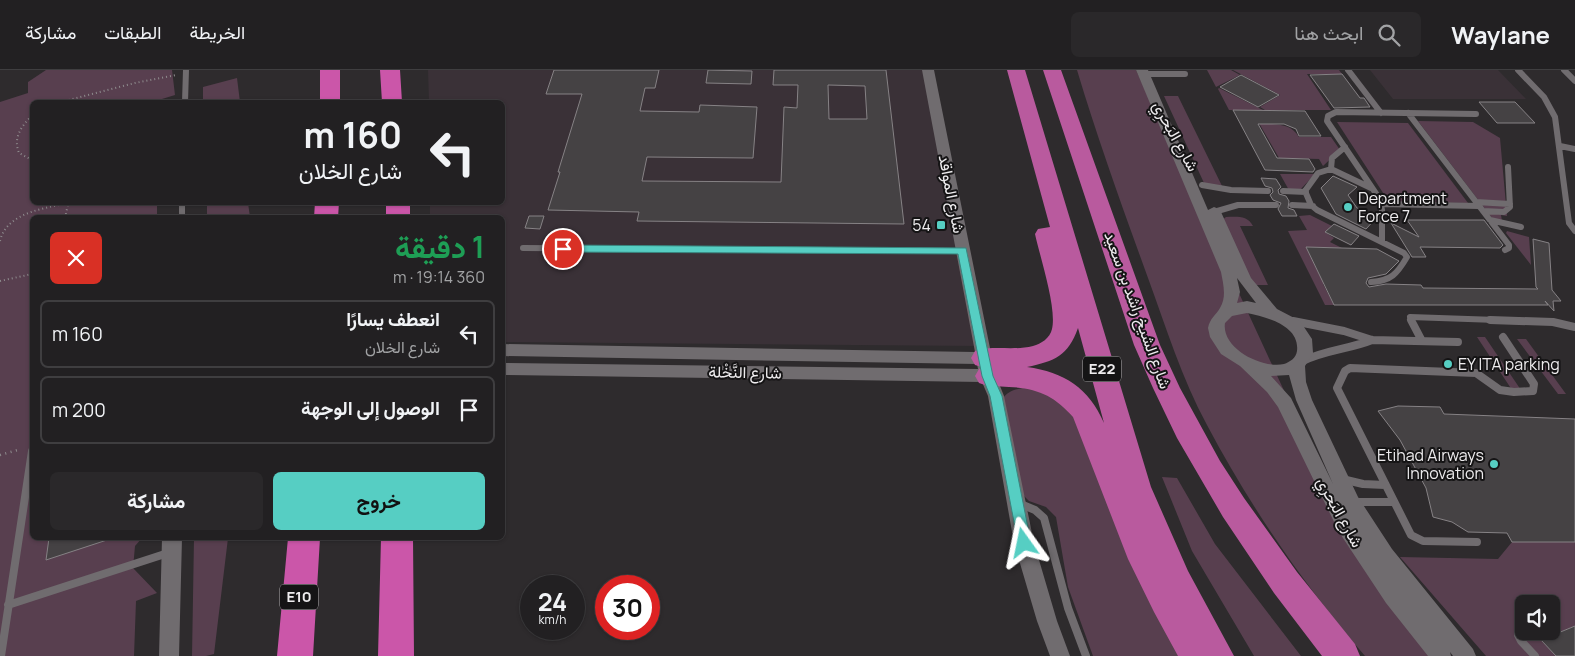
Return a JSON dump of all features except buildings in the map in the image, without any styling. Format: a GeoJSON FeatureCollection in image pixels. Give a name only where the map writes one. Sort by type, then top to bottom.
{"type":"FeatureCollection","features":[{"type":"Feature","properties":{"kind":"highway"},"geometry":{"type":"LineString","coordinates":[[330,70],[330,100]]}},
{"type":"Feature","properties":{"kind":"highway"},"geometry":{"type":"LineString","coordinates":[[390,70],[392,100]]}},
{"type":"Feature","properties":{"kind":"highway","name":"E22"},"geometry":{"type":"LineString","coordinates":[[1016,70],[1136,488],[1176,581],[1217,656]]}},
{"type":"Feature","properties":{"kind":"highway","name":"شارع الشيخ راشد بن سعيد"},"geometry":{"type":"LineString","coordinates":[[1052,70],[1147,345],[1165,389],[1189,437],[1257,544],[1343,656]]}},
{"type":"Feature","properties":{"kind":"highway"},"geometry":{"type":"LineString","coordinates":[[1066,70],[1095,192]]}},
{"type":"Feature","properties":{"kind":"highway"},"geometry":{"type":"LineString","coordinates":[[986,367],[1015,359],[1036,356],[1056,346],[1064,336],[1067,324],[1065,312],[1036,191],[1039,174],[1045,167]]}},
{"type":"Feature","properties":{"kind":"highway"},"geometry":{"type":"LineString","coordinates":[[986,367],[1050,383],[1076,399],[1085,411],[1144,559],[1165,601],[1197,656]]}},
{"type":"Feature","properties":{"kind":"highway","name":"E10"},"geometry":{"type":"LineString","coordinates":[[295,656],[304,540]]}},
{"type":"Feature","properties":{"kind":"highway"},"geometry":{"type":"LineString","coordinates":[[396,656],[397,540]]}},
{"type":"Feature","properties":{"kind":"street","name":"شارع المواقد"},"geometry":{"type":"LineString","coordinates":[[928,70],[986,367],[996,396],[1016,502],[1035,581],[1060,656]]}},
{"type":"Feature","properties":{"kind":"street","name":"شارع البَحرِي"},"geometry":{"type":"LineString","coordinates":[[1143,72],[1228,272],[1232,292],[1227,311]]}},
{"type":"Feature","properties":{"kind":"street","name":"شارع البَحرِي"},"geometry":{"type":"LineString","coordinates":[[1151,91],[1176,133],[1202,185],[1245,280],[1278,315]]}},
{"type":"Feature","properties":{"kind":"street"},"geometry":{"type":"LineString","coordinates":[[1247,307],[1278,315],[1302,335],[1306,344],[1306,353],[1300,363],[1287,370],[1275,371],[1248,364],[1235,357],[1224,347],[1218,337],[1216,326],[1219,318],[1227,311],[1247,307]]}},
{"type":"Feature","properties":{"kind":"street","name":"شارع النَّخْلة"},"geometry":{"type":"LineString","coordinates":[[505,350],[986,367]]}},
{"type":"Feature","properties":{"kind":"street","name":"شارع البَحرِي"},"geometry":{"type":"LineString","coordinates":[[1300,363],[1300,391],[1351,502],[1385,555],[1466,656]]}},
{"type":"Feature","properties":{"kind":"street","name":"شارع البَحرِي"},"geometry":{"type":"LineString","coordinates":[[1248,364],[1273,387],[1286,403],[1313,462],[1346,526],[1393,596],[1441,656]]}},
{"type":"Feature","properties":{"kind":"street","name":"شارع المواقد"},"geometry":{"type":"LineString","coordinates":[[986,367],[987,396],[1012,529],[1026,582],[1050,656]]}},
{"type":"Feature","properties":{"kind":"street","name":"شارع النَّخْلة"},"geometry":{"type":"LineString","coordinates":[[505,369],[986,367]]}},
{"type":"Feature","properties":{"kind":"street"},"geometry":{"type":"LineString","coordinates":[[169,656],[172,545]]}},
{"type":"Feature","properties":{"kind":"lane"},"geometry":{"type":"LineString","coordinates":[[1348,70],[1381,113]]}},
{"type":"Feature","properties":{"kind":"lane"},"geometry":{"type":"LineString","coordinates":[[1518,70],[1544,97],[1552,110],[1560,146],[1568,223],[1575,231]]}},
{"type":"Feature","properties":{"kind":"lane"},"geometry":{"type":"LineString","coordinates":[[1564,70],[1575,81]]}},
{"type":"Feature","properties":{"kind":"lane"},"geometry":{"type":"LineString","coordinates":[[185,100],[186,72]]}},
{"type":"Feature","properties":{"kind":"lane"},"geometry":{"type":"LineString","coordinates":[[1143,72],[1185,74]]}},
{"type":"Feature","properties":{"kind":"lane"},"geometry":{"type":"LineString","coordinates":[[1382,242],[1381,204],[1327,121],[1328,116],[1336,112],[1476,114]]}},
{"type":"Feature","properties":{"kind":"lane"},"geometry":{"type":"LineString","coordinates":[[1408,113],[1508,245],[1509,248],[1505,250]]}},
{"type":"Feature","properties":{"kind":"lane"},"geometry":{"type":"LineString","coordinates":[[1560,146],[1575,149]]}},
{"type":"Feature","properties":{"kind":"lane"},"geometry":{"type":"LineString","coordinates":[[1331,169],[1332,158],[1345,147]]}},
{"type":"Feature","properties":{"kind":"lane"},"geometry":{"type":"LineString","coordinates":[[1479,206],[1504,212],[1508,210],[1510,204],[1508,167]]}},
{"type":"Feature","properties":{"kind":"lane"},"geometry":{"type":"LineString","coordinates":[[1313,206],[1306,192],[1307,186],[1318,173],[1331,169],[1373,189]]}},
{"type":"Feature","properties":{"kind":"lane"},"geometry":{"type":"LineString","coordinates":[[1202,185],[1231,190],[1268,191]]}},
{"type":"Feature","properties":{"kind":"lane"},"geometry":{"type":"LineString","coordinates":[[1284,191],[1306,192]]}},
{"type":"Feature","properties":{"kind":"lane"},"geometry":{"type":"LineString","coordinates":[[1381,204],[1479,206],[1510,204]]}},
{"type":"Feature","properties":{"kind":"lane"},"geometry":{"type":"LineString","coordinates":[[1214,212],[1238,205],[1276,205]]}},
{"type":"Feature","properties":{"kind":"lane"},"geometry":{"type":"LineString","coordinates":[[1292,205],[1313,206],[1402,251],[1407,257],[1396,276],[1391,280],[1371,282]]}},
{"type":"Feature","properties":{"kind":"lane"},"geometry":{"type":"LineString","coordinates":[[1490,220],[1520,227]]}},
{"type":"Feature","properties":{"kind":"lane"},"geometry":{"type":"LineString","coordinates":[[523,248],[963,251]]}},
{"type":"Feature","properties":{"kind":"lane"},"geometry":{"type":"LineString","coordinates":[[1278,315],[1344,331],[1372,340],[1458,342]]}},
{"type":"Feature","properties":{"kind":"lane"},"geometry":{"type":"LineString","coordinates":[[1422,341],[1410,317],[1553,322],[1575,327]]}},
{"type":"Feature","properties":{"kind":"lane"},"geometry":{"type":"LineString","coordinates":[[1477,542],[1419,540],[1407,530],[1338,392],[1338,384],[1344,377],[1345,372],[1350,368],[1476,373],[1486,377],[1493,386],[1501,390],[1533,391],[1535,389],[1534,384],[1503,337]]}},
{"type":"Feature","properties":{"kind":"lane"},"geometry":{"type":"LineString","coordinates":[[1300,363],[1320,353],[1354,348],[1372,340]]}},
{"type":"Feature","properties":{"kind":"lane"},"geometry":{"type":"LineString","coordinates":[[0,656],[28,449]]}},
{"type":"Feature","properties":{"kind":"lane"},"geometry":{"type":"LineString","coordinates":[[1340,478],[1363,484],[1385,485]]}},
{"type":"Feature","properties":{"kind":"lane"},"geometry":{"type":"LineString","coordinates":[[1016,502],[1035,510],[1044,518],[1068,608],[1086,656]]}},
{"type":"Feature","properties":{"kind":"lane"},"geometry":{"type":"LineString","coordinates":[[1351,502],[1393,502]]}},
{"type":"Feature","properties":{"kind":"lane"},"geometry":{"type":"LineString","coordinates":[[8,605],[172,545]]}},
{"type":"Feature","properties":{"kind":"lane"},"geometry":{"type":"LineString","coordinates":[[1522,640],[1535,656]]}},
{"type":"Feature","properties":{"kind":"path"},"geometry":{"type":"LineString","coordinates":[[69,100],[186,72]]}},
{"type":"Feature","properties":{"kind":"path"},"geometry":{"type":"LineString","coordinates":[[30,118],[22,126],[15,145],[17,152],[21,156],[30,160]]}},
{"type":"Feature","properties":{"kind":"path"},"geometry":{"type":"LineString","coordinates":[[0,241],[3,230],[20,217],[63,205]]}},
{"type":"Feature","properties":{"kind":"path"},"geometry":{"type":"LineString","coordinates":[[0,281],[30,274]]}},
{"type":"Feature","properties":{"kind":"path"},"geometry":{"type":"LineString","coordinates":[[0,455],[28,449]]}},
{"type":"Feature","properties":{"kind":"shaded area"},"geometry":{"type":"Polygon","coordinates":[[[46,70],[172,70],[175,95],[162,100],[30,100],[30,205],[157,205],[157,215],[30,215],[30,540],[140,540],[135,546],[133,568],[157,593],[136,601],[134,656],[0,656],[0,102],[28,93],[28,82],[46,70]]]}},
{"type":"Feature","properties":{"kind":"shaded area"},"geometry":{"type":"Polygon","coordinates":[[[428,70],[928,70],[981,346],[505,342],[505,215],[430,215],[430,205],[505,205],[505,100],[429,100],[428,70]]]}},
{"type":"Feature","properties":{"kind":"shaded area"},"geometry":{"type":"Polygon","coordinates":[[[1077,70],[1136,70],[1310,447],[1338,502],[1429,630],[1451,656],[1365,656],[1300,574],[1260,516],[1207,425],[1182,371],[1111,174],[1077,70]]]}},
{"type":"Feature","properties":{"kind":"shaded area"},"geometry":{"type":"Polygon","coordinates":[[[1207,70],[1231,70],[1240,75],[1216,87],[1207,70]]]}},
{"type":"Feature","properties":{"kind":"shaded area"},"geometry":{"type":"Polygon","coordinates":[[[1233,70],[1339,70],[1342,74],[1307,74],[1331,110],[1265,110],[1260,107],[1280,95],[1233,70]]]}},
{"type":"Feature","properties":{"kind":"shaded area"},"geometry":{"type":"Polygon","coordinates":[[[1370,70],[1498,70],[1526,99],[1393,99],[1370,70]]]}},
{"type":"Feature","properties":{"kind":"shaded area"},"geometry":{"type":"Polygon","coordinates":[[[237,78],[240,100],[203,100],[203,87],[237,78]]]}},
{"type":"Feature","properties":{"kind":"shaded area"},"geometry":{"type":"Polygon","coordinates":[[[1219,88],[1263,110],[1229,110],[1219,88]]]}},
{"type":"Feature","properties":{"kind":"shaded area"},"geometry":{"type":"Polygon","coordinates":[[[1164,96],[1178,96],[1223,188],[1204,183],[1164,96]]]}},
{"type":"Feature","properties":{"kind":"shaded area"},"geometry":{"type":"Polygon","coordinates":[[[1252,111],[1264,111],[1272,124],[1294,130],[1299,137],[1331,137],[1340,150],[1323,166],[1319,159],[1279,158],[1252,111]]]}},
{"type":"Feature","properties":{"kind":"shaded area"},"geometry":{"type":"Polygon","coordinates":[[[1418,121],[1473,122],[1500,138],[1507,216],[1501,215],[1502,221],[1492,218],[1418,121]]]}},
{"type":"Feature","properties":{"kind":"shaded area"},"geometry":{"type":"Polygon","coordinates":[[[1337,122],[1408,123],[1468,203],[1389,202],[1337,122]]]}},
{"type":"Feature","properties":{"kind":"shaded area"},"geometry":{"type":"Polygon","coordinates":[[[1280,174],[1315,174],[1298,192],[1290,192],[1280,174]]]}},
{"type":"Feature","properties":{"kind":"shaded area"},"geometry":{"type":"Polygon","coordinates":[[[207,205],[248,205],[250,215],[207,215],[207,205]]]}},
{"type":"Feature","properties":{"kind":"shaded area"},"geometry":{"type":"Polygon","coordinates":[[[1310,215],[1332,226],[1325,232],[1334,238],[1330,242],[1342,248],[1365,285],[1323,284],[1334,305],[1325,305],[1288,231],[1307,230],[1299,216],[1310,215]],[[1306,247],[1320,276],[1335,248],[1306,247]]]}},
{"type":"Feature","properties":{"kind":"shaded area"},"geometry":{"type":"Polygon","coordinates":[[[1226,217],[1245,218],[1251,222],[1253,226],[1240,226],[1268,285],[1252,285],[1222,220],[1226,217]]]}},
{"type":"Feature","properties":{"kind":"shaded area"},"geometry":{"type":"Polygon","coordinates":[[[1507,231],[1529,237],[1531,265],[1506,233],[1507,231]]]}},
{"type":"Feature","properties":{"kind":"shaded area"},"geometry":{"type":"Polygon","coordinates":[[[1477,337],[1485,337],[1523,393],[1514,393],[1477,337]]]}},
{"type":"Feature","properties":{"kind":"shaded area"},"geometry":{"type":"Polygon","coordinates":[[[1517,339],[1526,339],[1566,394],[1558,394],[1517,339]]]}},
{"type":"Feature","properties":{"kind":"shaded area"},"geometry":{"type":"Polygon","coordinates":[[[1029,387],[1068,403],[1181,656],[1093,656],[1068,587],[1056,517],[1046,507],[1029,501],[1021,493],[1002,400],[1010,392],[1029,387]]]}},
{"type":"Feature","properties":{"kind":"shaded area"},"geometry":{"type":"Polygon","coordinates":[[[1162,477],[1177,478],[1215,544],[1301,656],[1254,656],[1192,551],[1162,477]]]}},
{"type":"Feature","properties":{"kind":"shaded area"},"geometry":{"type":"Polygon","coordinates":[[[194,540],[228,540],[214,654],[192,656],[194,540]]]}},
{"type":"Feature","properties":{"kind":"shaded area"},"geometry":{"type":"Polygon","coordinates":[[[1512,542],[1575,542],[1575,626],[1560,632],[1560,595],[1515,595],[1515,640],[1541,640],[1556,656],[1486,656],[1400,557],[1498,559],[1512,542]]]}},
{"type":"Feature","properties":{"kind":"place","name":"Department Force 7"},"geometry":{"type":"Point","coordinates":[1348,207]}},
{"type":"Feature","properties":{"kind":"place","name":"54"},"geometry":{"type":"Point","coordinates":[941,225]}},
{"type":"Feature","properties":{"kind":"place","name":"EY ITA parking"},"geometry":{"type":"Point","coordinates":[1448,364]}},
{"type":"Feature","properties":{"kind":"place","name":"Etihad Airways Innovation"},"geometry":{"type":"Point","coordinates":[1494,464]}},
{"type":"Feature","properties":{"kind":"route"},"geometry":{"type":"LineString","coordinates":[[563,249],[963,251],[988,376],[996,396],[1024,543]]}}]}
